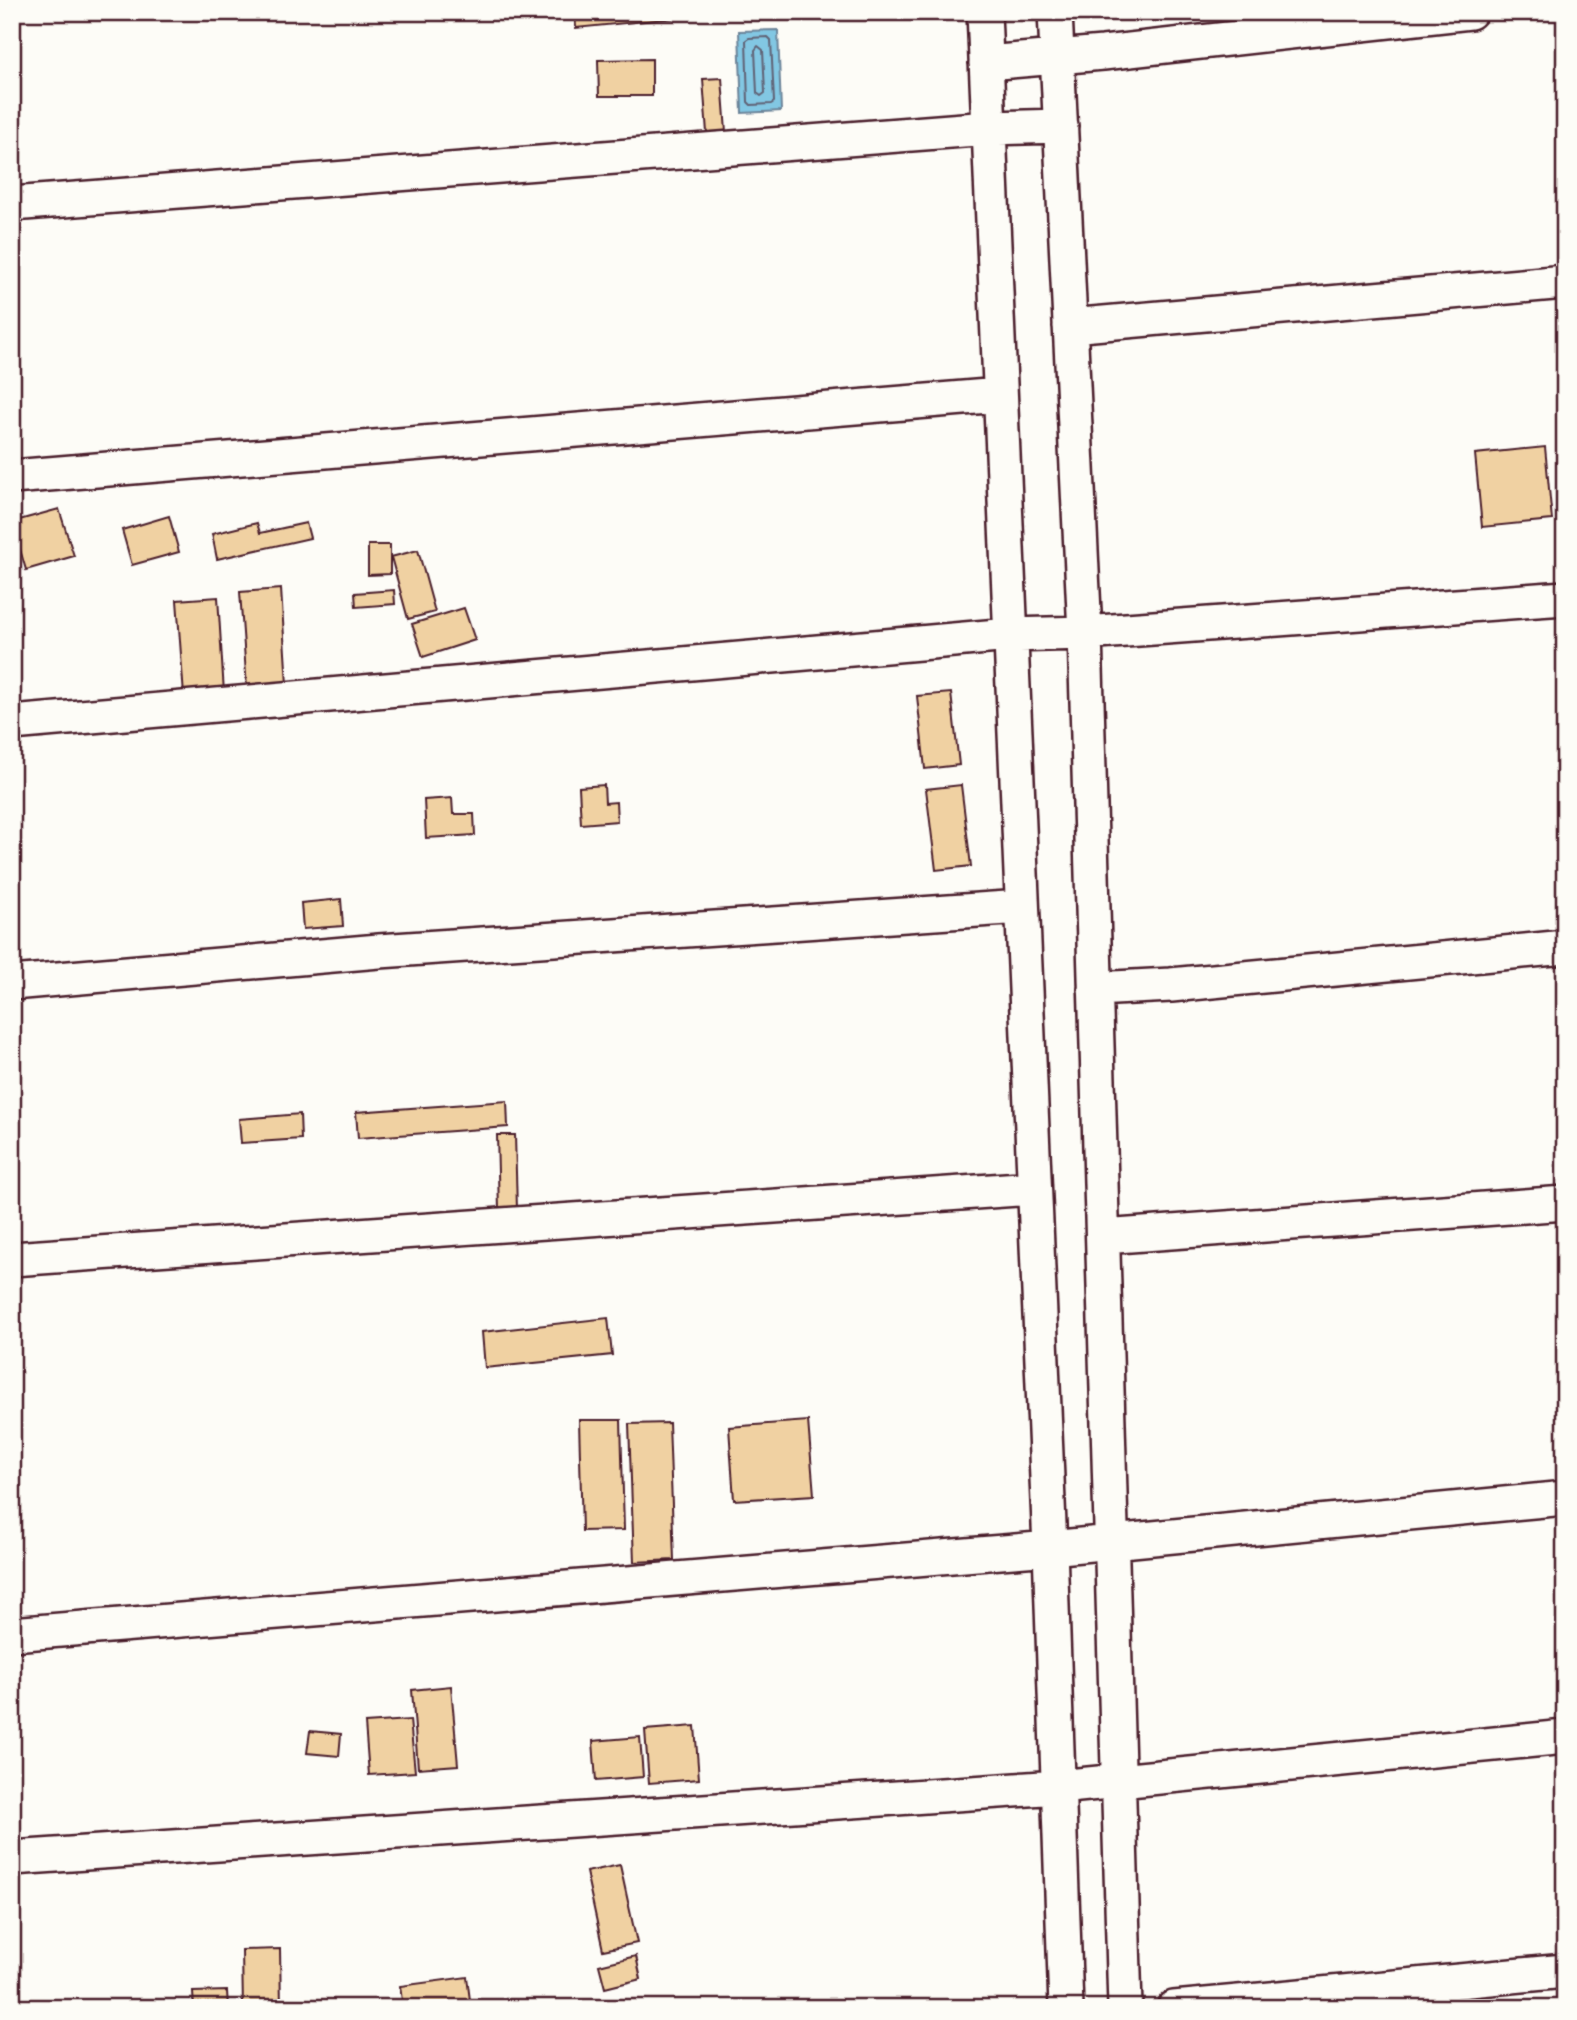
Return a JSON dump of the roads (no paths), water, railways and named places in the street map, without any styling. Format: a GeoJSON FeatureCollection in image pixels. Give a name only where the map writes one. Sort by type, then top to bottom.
{"type":"FeatureCollection","features":[{"type":"Feature","properties":{"kind":"street"},"geometry":{"type":"LineString","coordinates":[[984,12],[1050,1548],[1066,2008]]}},
{"type":"Feature","properties":{"kind":"street"},"geometry":{"type":"LineString","coordinates":[[1055,12],[1084,633],[1125,2008]]}},
{"type":"Feature","properties":{"kind":"street"},"geometry":{"type":"LineString","coordinates":[[986,63],[1470,12]]}},
{"type":"Feature","properties":{"kind":"street"},"geometry":{"type":"LineString","coordinates":[[12,204],[989,128],[1060,126]]}},
{"type":"Feature","properties":{"kind":"street"},"geometry":{"type":"LineString","coordinates":[[1070,326],[1565,282]]}},
{"type":"Feature","properties":{"kind":"street"},"geometry":{"type":"LineString","coordinates":[[12,477],[1000,394]]}},
{"type":"Feature","properties":{"kind":"street"},"geometry":{"type":"LineString","coordinates":[[12,723],[1010,635],[1084,633],[1565,598]]}},
{"type":"Feature","properties":{"kind":"street"},"geometry":{"type":"LineString","coordinates":[[12,983],[379,951],[1022,907]]}},
{"type":"Feature","properties":{"kind":"street"},"geometry":{"type":"LineString","coordinates":[[1095,989],[1171,985],[1565,947]]}},
{"type":"Feature","properties":{"kind":"street"},"geometry":{"type":"LineString","coordinates":[[12,1259],[1034,1188]]}},
{"type":"Feature","properties":{"kind":"street"},"geometry":{"type":"LineString","coordinates":[[1103,1237],[1565,1203]]}},
{"type":"Feature","properties":{"kind":"street"},"geometry":{"type":"LineString","coordinates":[[12,1634],[1050,1548],[1565,1498]]}},
{"type":"Feature","properties":{"kind":"street"},"geometry":{"type":"LineString","coordinates":[[12,1858],[1058,1787],[1565,1737]]}},
{"type":"Feature","properties":{"kind":"street"},"geometry":{"type":"LineString","coordinates":[[1174,2008],[1565,1970]]}},
{"type":"Feature","properties":{"kind":"water"},"geometry":{"type":"Polygon","coordinates":[[[778,30],[781,111],[742,113],[739,31],[778,30]]]}}]}
